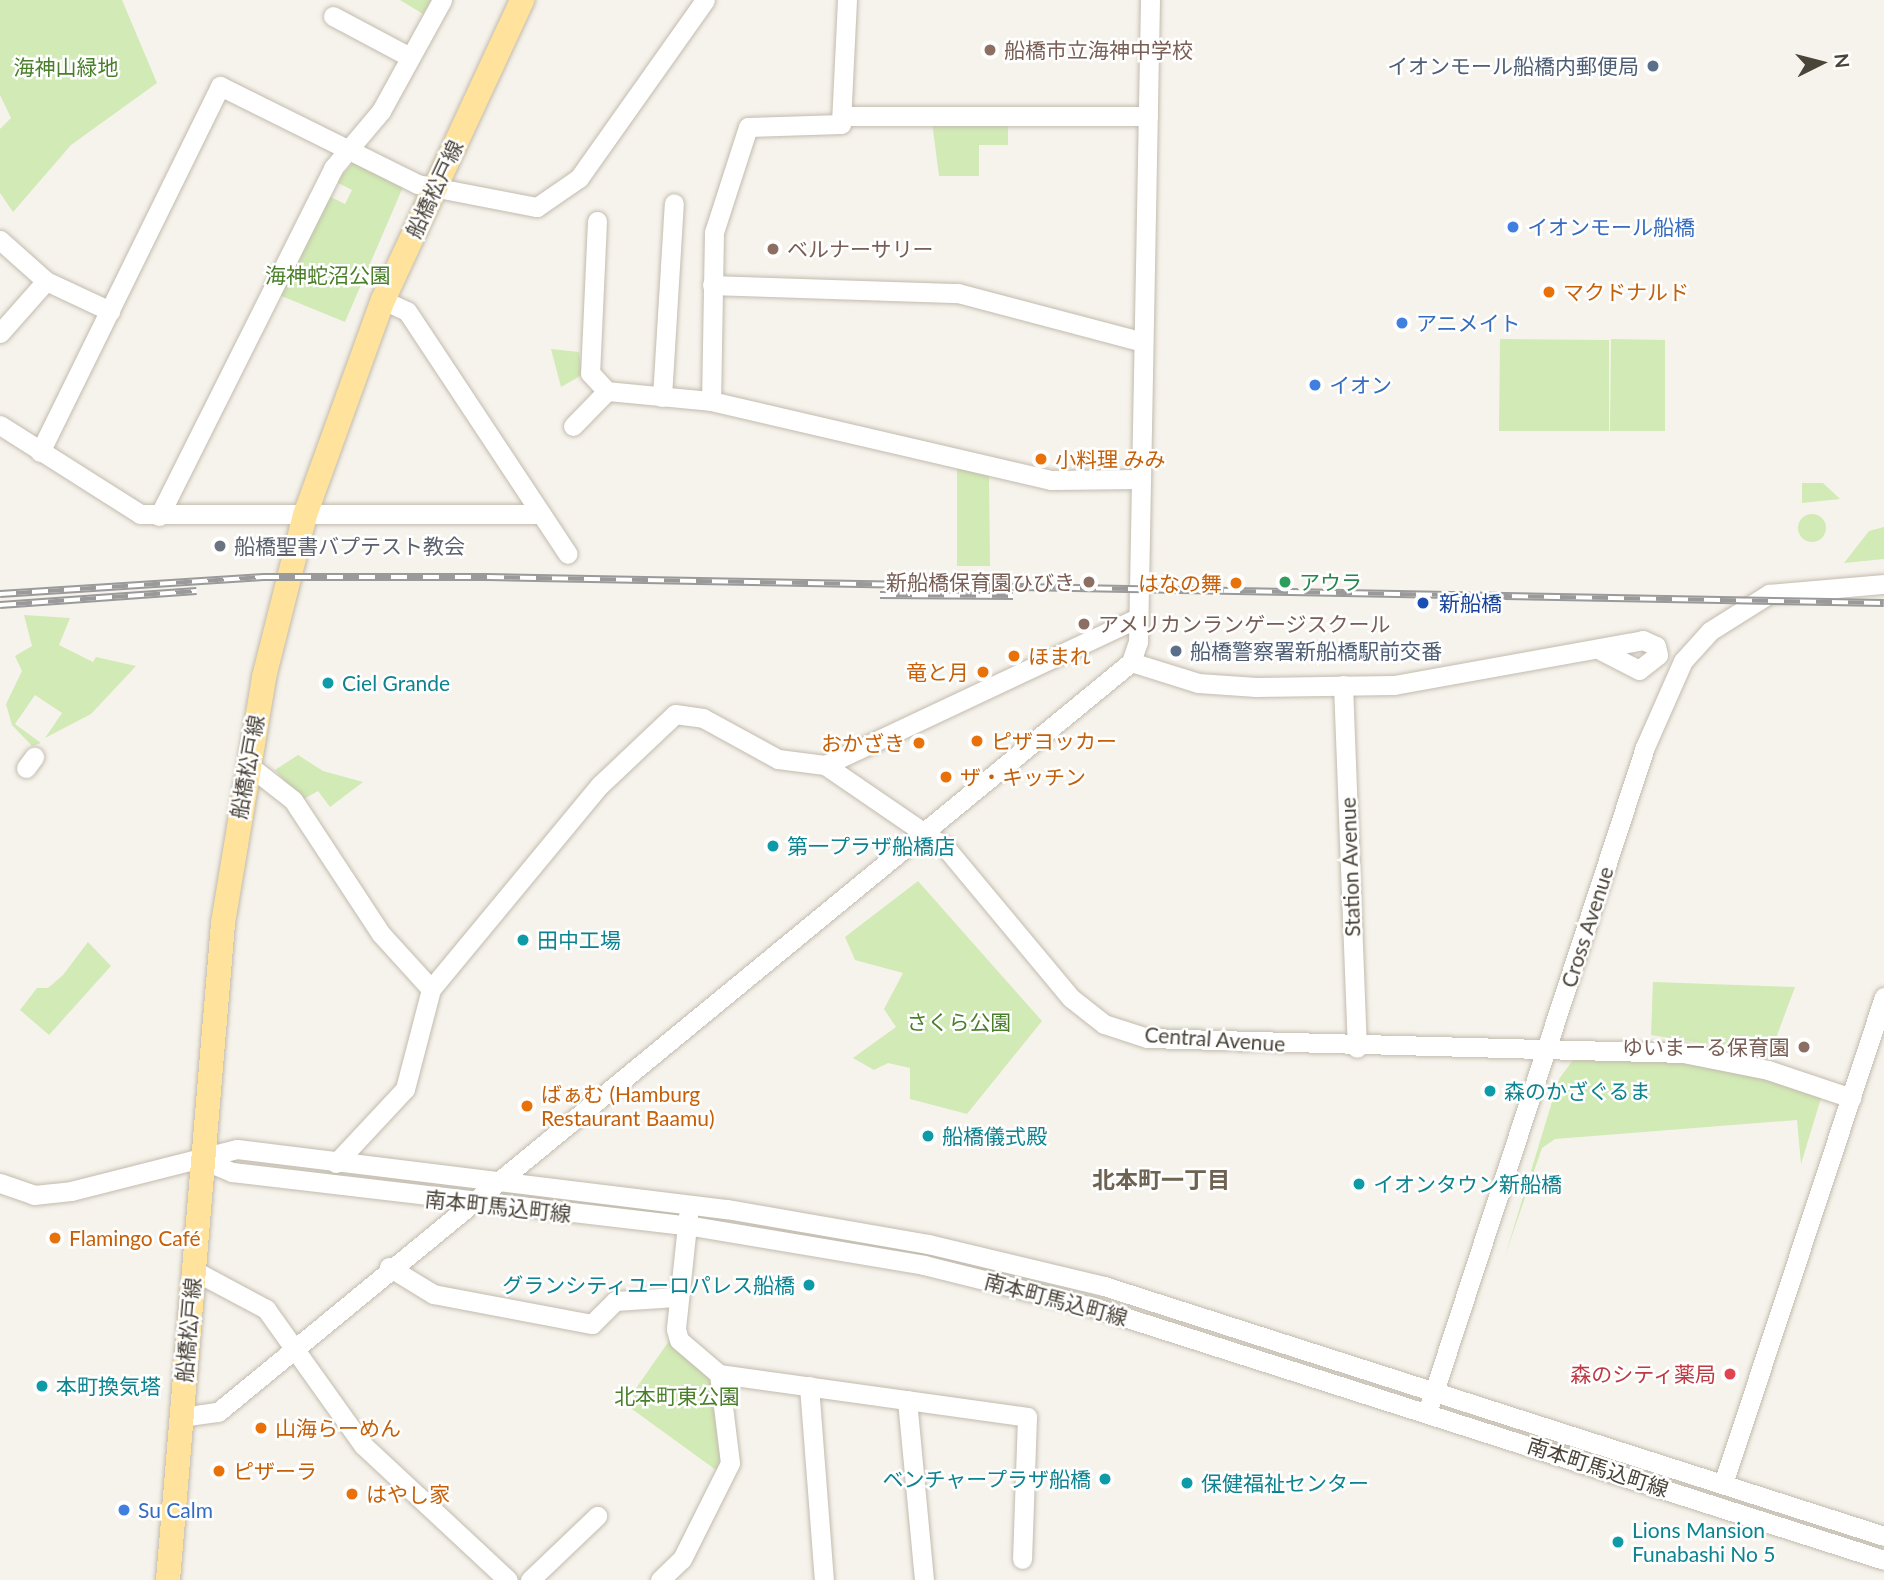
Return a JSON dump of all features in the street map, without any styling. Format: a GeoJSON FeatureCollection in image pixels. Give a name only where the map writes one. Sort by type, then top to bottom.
{"type":"FeatureCollection","features":[{"type":"Feature","properties":{"kind":"main road","name":"船橋松戸線"},"geometry":{"type":"LineString","coordinates":[[167,1580],[224,914],[247,764],[305,515],[383,300],[523,0]]}},
{"type":"Feature","properties":{"kind":"street"},"geometry":{"type":"LineString","coordinates":[[159,516],[332,168],[350,152],[410,57],[442,0]]}},
{"type":"Feature","properties":{"kind":"street"},"geometry":{"type":"LineString","coordinates":[[40,452],[220,86],[350,152],[434,188],[537,207],[568,189],[705,0]]}},
{"type":"Feature","properties":{"kind":"street"},"geometry":{"type":"LineString","coordinates":[[711,401],[713,232],[748,127],[758,121],[841,124],[847,0]]}},
{"type":"Feature","properties":{"kind":"street"},"geometry":{"type":"LineString","coordinates":[[181,1417],[218,1412],[389,1267],[472,1204],[927,833],[1131,662],[1138,618],[1150,0]]}},
{"type":"Feature","properties":{"kind":"street"},"geometry":{"type":"LineString","coordinates":[[332,16],[410,57]]}},
{"type":"Feature","properties":{"kind":"street"},"geometry":{"type":"LineString","coordinates":[[842,116],[1148,116]]}},
{"type":"Feature","properties":{"kind":"street"},"geometry":{"type":"LineString","coordinates":[[662,397],[674,203]]}},
{"type":"Feature","properties":{"kind":"street"},"geometry":{"type":"LineString","coordinates":[[597,221],[590,373],[607,391],[711,401],[1051,480],[1141,479]]}},
{"type":"Feature","properties":{"kind":"street"},"geometry":{"type":"LineString","coordinates":[[0,240],[46,281],[110,311]]}},
{"type":"Feature","properties":{"kind":"street"},"geometry":{"type":"LineString","coordinates":[[0,333],[46,281]]}},
{"type":"Feature","properties":{"kind":"street"},"geometry":{"type":"LineString","coordinates":[[712,285],[958,293],[1143,342]]}},
{"type":"Feature","properties":{"kind":"street"},"geometry":{"type":"LineString","coordinates":[[383,300],[407,311],[568,554]]}},
{"type":"Feature","properties":{"kind":"street"},"geometry":{"type":"LineString","coordinates":[[573,426],[607,391]]}},
{"type":"Feature","properties":{"kind":"street"},"geometry":{"type":"LineString","coordinates":[[0,425],[140,514],[541,514]]}},
{"type":"Feature","properties":{"kind":"street","name":"Cross Avenue"},"geometry":{"type":"LineString","coordinates":[[1427,1411],[1645,747],[1683,661],[1710,631],[1769,594],[1884,584]]}},
{"type":"Feature","properties":{"kind":"street"},"geometry":{"type":"LineString","coordinates":[[336,1163],[405,1089],[431,989],[600,785],[675,714],[686,711],[778,759],[825,765],[1138,618]]}},
{"type":"Feature","properties":{"kind":"street"},"geometry":{"type":"LineString","coordinates":[[1131,662],[1198,683],[1394,685],[1602,651]]}},
{"type":"Feature","properties":{"kind":"street","name":"Station Avenue"},"geometry":{"type":"LineString","coordinates":[[1343,685],[1357,1048]]}},
{"type":"Feature","properties":{"kind":"street"},"geometry":{"type":"LineString","coordinates":[[247,764],[293,800],[381,934],[431,989]]}},
{"type":"Feature","properties":{"kind":"street","name":"Central Avenue"},"geometry":{"type":"LineString","coordinates":[[825,765],[927,833],[1071,998],[1104,1024],[1147,1038],[1357,1048],[1548,1049],[1719,1058],[1851,1098]]}},
{"type":"Feature","properties":{"kind":"street"},"geometry":{"type":"LineString","coordinates":[[1723,1484],[1884,997]]}},
{"type":"Feature","properties":{"kind":"street","name":"南本町馬込町線"},"geometry":{"type":"LineString","coordinates":[[0,1182],[34,1195],[237,1149],[495,1185],[690,1204],[928,1244],[1104,1286],[1884,1536]]}},
{"type":"Feature","properties":{"kind":"street","name":"南本町馬込町線"},"geometry":{"type":"LineString","coordinates":[[201,1159],[232,1172],[472,1204],[686,1226],[924,1265],[1096,1308],[1427,1411],[1884,1560]]}},
{"type":"Feature","properties":{"kind":"street"},"geometry":{"type":"LineString","coordinates":[[690,1204],[676,1297],[679,1340],[719,1374],[1027,1417],[1022,1559]]}},
{"type":"Feature","properties":{"kind":"street"},"geometry":{"type":"LineString","coordinates":[[924,1265],[928,1244]]}},
{"type":"Feature","properties":{"kind":"street"},"geometry":{"type":"LineString","coordinates":[[389,1267],[433,1294],[592,1324],[615,1301],[676,1297]]}},
{"type":"Feature","properties":{"kind":"street"},"geometry":{"type":"LineString","coordinates":[[193,1270],[249,1295],[292,1348],[363,1445],[508,1580]]}},
{"type":"Feature","properties":{"kind":"street"},"geometry":{"type":"LineString","coordinates":[[1096,1308],[1104,1286]]}},
{"type":"Feature","properties":{"kind":"street"},"geometry":{"type":"LineString","coordinates":[[660,1580],[682,1559],[730,1463],[719,1374]]}},
{"type":"Feature","properties":{"kind":"street"},"geometry":{"type":"LineString","coordinates":[[809,1387],[824,1580]]}},
{"type":"Feature","properties":{"kind":"street"},"geometry":{"type":"LineString","coordinates":[[906,1400],[924,1580]]}},
{"type":"Feature","properties":{"kind":"street"},"geometry":{"type":"LineString","coordinates":[[530,1580],[597,1516]]}},
{"type":"Feature","properties":{"kind":"green space","name":"海神山緑地"},"geometry":{"type":"Polygon","coordinates":[[[0,0],[122,0],[157,83],[71,145],[13,212],[0,193],[0,129],[11,118],[0,95],[0,0]]]}},
{"type":"Feature","properties":{"kind":"green space"},"geometry":{"type":"Polygon","coordinates":[[[400,0],[431,0],[423,14],[400,0]]]}},
{"type":"Feature","properties":{"kind":"green space"},"geometry":{"type":"Polygon","coordinates":[[[932,122],[1008,122],[1008,145],[979,145],[979,176],[939,176],[932,122]]]}},
{"type":"Feature","properties":{"kind":"green space","name":"海神蛇沼公園"},"geometry":{"type":"Polygon","coordinates":[[[354,162],[403,187],[345,322],[279,295],[329,196],[345,204],[352,190],[336,182],[354,162]]]}},
{"type":"Feature","properties":{"kind":"green space"},"geometry":{"type":"Polygon","coordinates":[[[1500,339],[1609,340],[1609,431],[1499,431],[1500,339]]]}},
{"type":"Feature","properties":{"kind":"green space"},"geometry":{"type":"Polygon","coordinates":[[[1611,339],[1665,340],[1665,431],[1610,431],[1611,339]]]}},
{"type":"Feature","properties":{"kind":"green space"},"geometry":{"type":"Polygon","coordinates":[[[551,349],[579,352],[582,375],[561,387],[551,349]]]}},
{"type":"Feature","properties":{"kind":"green space"},"geometry":{"type":"Polygon","coordinates":[[[957,466],[989,474],[990,566],[957,566],[957,466]]]}},
{"type":"Feature","properties":{"kind":"green space"},"geometry":{"type":"Polygon","coordinates":[[[1802,483],[1823,483],[1840,499],[1802,503],[1802,483]]]}},
{"type":"Feature","properties":{"kind":"green space"},"geometry":{"type":"Polygon","coordinates":[[[1812,514],[1822,518],[1826,528],[1822,538],[1812,542],[1802,538],[1798,528],[1802,518],[1812,514]]]}},
{"type":"Feature","properties":{"kind":"green space"},"geometry":{"type":"Polygon","coordinates":[[[1884,527],[1884,559],[1844,563],[1869,531],[1884,527]]]}},
{"type":"Feature","properties":{"kind":"green space"},"geometry":{"type":"Polygon","coordinates":[[[24,615],[70,618],[59,645],[93,662],[96,657],[136,666],[91,714],[45,738],[62,713],[35,695],[15,724],[41,743],[32,746],[12,725],[6,704],[22,671],[15,656],[32,646],[24,615]]]}},
{"type":"Feature","properties":{"kind":"green space"},"geometry":{"type":"Polygon","coordinates":[[[298,755],[323,771],[363,782],[330,807],[318,791],[302,800],[275,770],[298,755]]]}},
{"type":"Feature","properties":{"kind":"green space","name":"さくら公園"},"geometry":{"type":"Polygon","coordinates":[[[918,881],[1042,1021],[967,1114],[910,1099],[910,1068],[888,1063],[874,1070],[853,1058],[896,1027],[884,1009],[903,973],[855,960],[845,937],[918,881]]]}},
{"type":"Feature","properties":{"kind":"green space"},"geometry":{"type":"Polygon","coordinates":[[[88,942],[111,966],[49,1035],[20,1010],[37,988],[48,988],[63,975],[88,942]]]}},
{"type":"Feature","properties":{"kind":"green space"},"geometry":{"type":"Polygon","coordinates":[[[1653,982],[1795,987],[1770,1054],[1651,1035],[1653,982]]]}},
{"type":"Feature","properties":{"kind":"green space"},"geometry":{"type":"Polygon","coordinates":[[[1576,1056],[1712,1065],[1822,1095],[1801,1164],[1797,1120],[1555,1139],[1542,1148],[1505,1256],[1559,1079],[1576,1056]]]}},
{"type":"Feature","properties":{"kind":"green space","name":"北本町東公園"},"geometry":{"type":"Polygon","coordinates":[[[669,1341],[714,1378],[723,1457],[716,1470],[625,1404],[669,1341]]]}},
{"type":"Feature","properties":{"kind":"railway"},"geometry":{"type":"LineString","coordinates":[[0,594],[263,577],[488,577],[1884,603]]}},
{"type":"Feature","properties":{"kind":"railway"},"geometry":{"type":"LineString","coordinates":[[0,605],[197,591]]}},
{"type":"Feature","properties":{"kind":"railway"},"geometry":{"type":"LineString","coordinates":[[880,595],[1013,596]]}},
{"type":"Feature","properties":{"kind":"place","name":"船橋市立海神中学校"},"geometry":{"type":"Point","coordinates":[990,50]}},
{"type":"Feature","properties":{"kind":"place","name":"イオンモール船橋内郵便局"},"geometry":{"type":"Point","coordinates":[1653,66]}},
{"type":"Feature","properties":{"kind":"place","name":"イオンモール船橋"},"geometry":{"type":"Point","coordinates":[1513,227]}},
{"type":"Feature","properties":{"kind":"place","name":"ベルナーサリー"},"geometry":{"type":"Point","coordinates":[773,249]}},
{"type":"Feature","properties":{"kind":"place","name":"マクドナルド"},"geometry":{"type":"Point","coordinates":[1549,292]}},
{"type":"Feature","properties":{"kind":"place","name":"アニメイト"},"geometry":{"type":"Point","coordinates":[1402,323]}},
{"type":"Feature","properties":{"kind":"place","name":"イオン"},"geometry":{"type":"Point","coordinates":[1315,385]}},
{"type":"Feature","properties":{"kind":"place","name":"小料理 みみ"},"geometry":{"type":"Point","coordinates":[1041,459]}},
{"type":"Feature","properties":{"kind":"place","name":"船橋聖書バプテスト教会"},"geometry":{"type":"Point","coordinates":[220,546]}},
{"type":"Feature","properties":{"kind":"place","name":"新船橋保育園ひびき"},"geometry":{"type":"Point","coordinates":[1089,582]}},
{"type":"Feature","properties":{"kind":"place","name":"アウラ"},"geometry":{"type":"Point","coordinates":[1285,582]}},
{"type":"Feature","properties":{"kind":"place","name":"はなの舞"},"geometry":{"type":"Point","coordinates":[1236,583]}},
{"type":"Feature","properties":{"kind":"place","name":"新船橋"},"geometry":{"type":"Point","coordinates":[1423,603]}},
{"type":"Feature","properties":{"kind":"place","name":"アメリカンランゲージスクール"},"geometry":{"type":"Point","coordinates":[1084,624]}},
{"type":"Feature","properties":{"kind":"place","name":"船橋警察署新船橋駅前交番"},"geometry":{"type":"Point","coordinates":[1176,651]}},
{"type":"Feature","properties":{"kind":"place","name":"ほまれ"},"geometry":{"type":"Point","coordinates":[1014,656]}},
{"type":"Feature","properties":{"kind":"place","name":"竜と月"},"geometry":{"type":"Point","coordinates":[983,672]}},
{"type":"Feature","properties":{"kind":"place","name":"Ciel Grande"},"geometry":{"type":"Point","coordinates":[328,683]}},
{"type":"Feature","properties":{"kind":"place","name":"ピザヨッカー"},"geometry":{"type":"Point","coordinates":[977,741]}},
{"type":"Feature","properties":{"kind":"place","name":"おかざき"},"geometry":{"type":"Point","coordinates":[919,743]}},
{"type":"Feature","properties":{"kind":"place","name":"ザ・キッチン"},"geometry":{"type":"Point","coordinates":[946,777]}},
{"type":"Feature","properties":{"kind":"place","name":"第一プラザ船橋店"},"geometry":{"type":"Point","coordinates":[773,846]}},
{"type":"Feature","properties":{"kind":"place","name":"田中工場"},"geometry":{"type":"Point","coordinates":[523,940]}},
{"type":"Feature","properties":{"kind":"place","name":"ゆいまーる保育園"},"geometry":{"type":"Point","coordinates":[1804,1047]}},
{"type":"Feature","properties":{"kind":"place","name":"森のかざぐるま"},"geometry":{"type":"Point","coordinates":[1490,1091]}},
{"type":"Feature","properties":{"kind":"place","name":"ばぁむ (Hamburg Restaurant Baamu)"},"geometry":{"type":"Point","coordinates":[527,1106]}},
{"type":"Feature","properties":{"kind":"place","name":"船橋儀式殿"},"geometry":{"type":"Point","coordinates":[928,1136]}},
{"type":"Feature","properties":{"kind":"place","name":"イオンタウン新船橋"},"geometry":{"type":"Point","coordinates":[1359,1184]}},
{"type":"Feature","properties":{"kind":"place","name":"Flamingo Café"},"geometry":{"type":"Point","coordinates":[55,1238]}},
{"type":"Feature","properties":{"kind":"place","name":"グランシティユーロパレス船橋"},"geometry":{"type":"Point","coordinates":[809,1285]}},
{"type":"Feature","properties":{"kind":"place","name":"森のシティ薬局"},"geometry":{"type":"Point","coordinates":[1730,1374]}},
{"type":"Feature","properties":{"kind":"place","name":"本町換気塔"},"geometry":{"type":"Point","coordinates":[42,1386]}},
{"type":"Feature","properties":{"kind":"place","name":"山海らーめん"},"geometry":{"type":"Point","coordinates":[261,1428]}},
{"type":"Feature","properties":{"kind":"place","name":"ピザーラ"},"geometry":{"type":"Point","coordinates":[219,1471]}},
{"type":"Feature","properties":{"kind":"place","name":"ベンチャープラザ船橋"},"geometry":{"type":"Point","coordinates":[1105,1479]}},
{"type":"Feature","properties":{"kind":"place","name":"保健福祉センター"},"geometry":{"type":"Point","coordinates":[1187,1483]}},
{"type":"Feature","properties":{"kind":"place","name":"はやし家"},"geometry":{"type":"Point","coordinates":[352,1494]}},
{"type":"Feature","properties":{"kind":"place","name":"Su Calm"},"geometry":{"type":"Point","coordinates":[124,1510]}},
{"type":"Feature","properties":{"kind":"place","name":"Lions Mansion Funabashi No 5"},"geometry":{"type":"Point","coordinates":[1618,1542]}},
{"type":"Feature","properties":{"kind":"district","name":"北本町一丁目"},"geometry":{"type":"Point","coordinates":[1161,1179]}}]}
